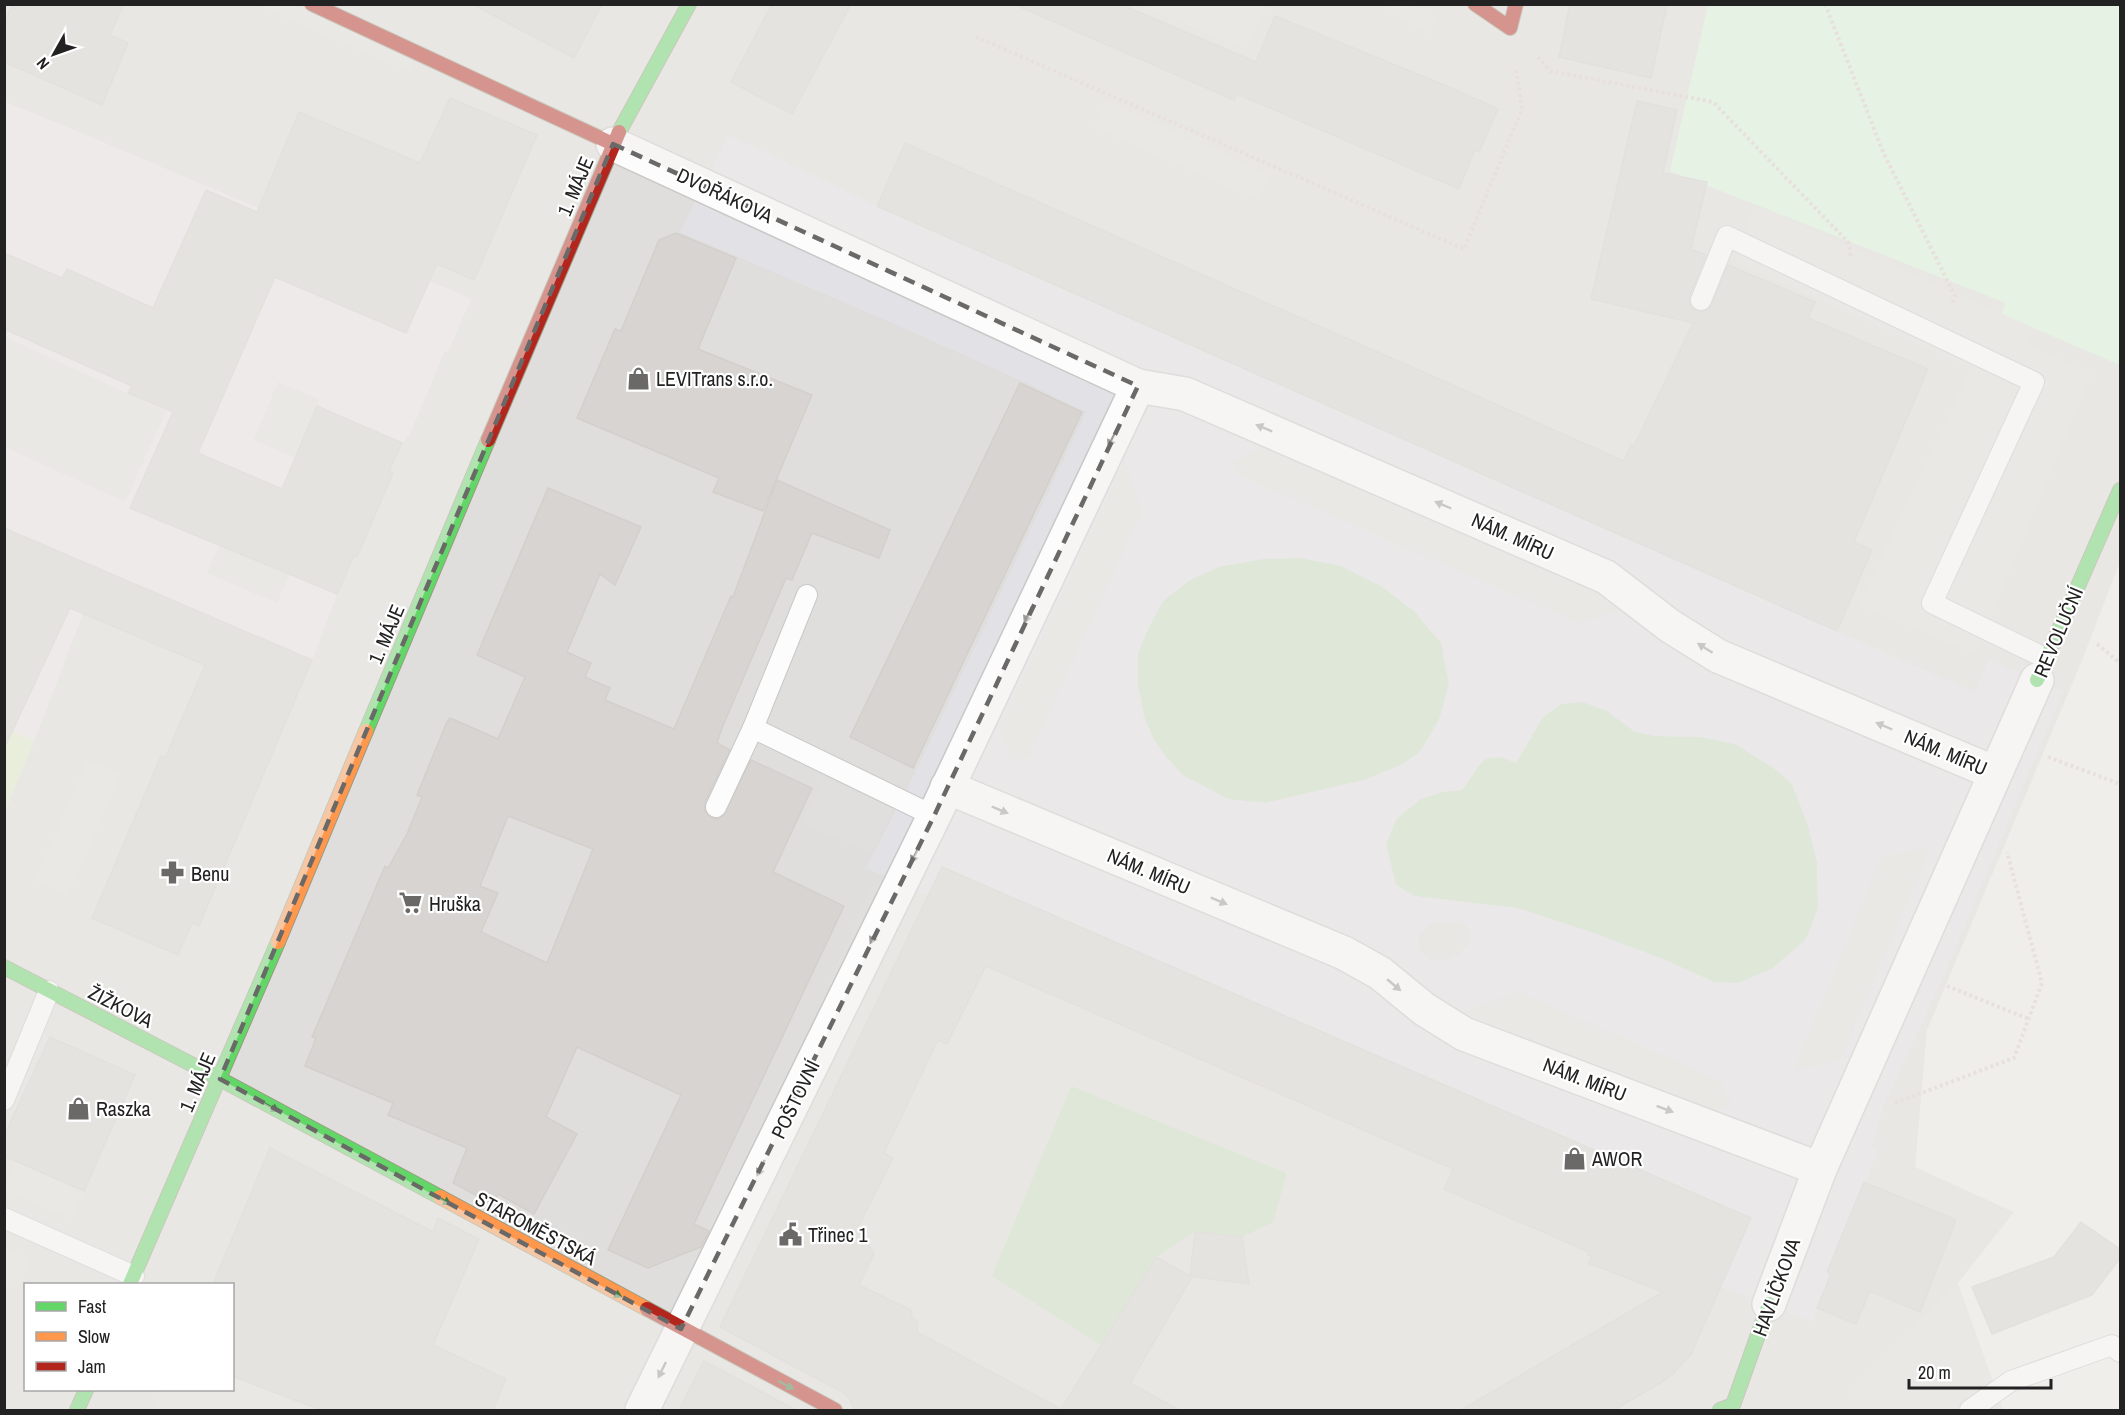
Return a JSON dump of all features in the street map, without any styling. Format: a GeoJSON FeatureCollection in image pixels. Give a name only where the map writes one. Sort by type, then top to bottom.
{"type":"FeatureCollection","features":[{"type":"Feature","properties":{"kind":"street","name":"1. MÁJE"},"geometry":{"type":"LineString","coordinates":[[132,1280],[220,1079],[614,144],[689,4]]}},
{"type":"Feature","properties":{"kind":"street"},"geometry":{"type":"LineString","coordinates":[[1474,4],[1510,28],[1516,4]]}},
{"type":"Feature","properties":{"kind":"street","name":"DVOŘÁKOVA"},"geometry":{"type":"LineString","coordinates":[[324,7],[1138,386]]}},
{"type":"Feature","properties":{"kind":"street"},"geometry":{"type":"LineString","coordinates":[[940,802],[1138,386]]}},
{"type":"Feature","properties":{"kind":"street","name":"NÁM. MÍRU"},"geometry":{"type":"LineString","coordinates":[[940,802],[1344,953],[1380,973],[1424,1010],[1464,1034],[1820,1169],[1995,773],[1718,656],[1670,626],[1606,577],[1545,549],[1185,394],[1138,386]]}},
{"type":"Feature","properties":{"kind":"street","name":"REVOLUČNÍ"},"geometry":{"type":"LineString","coordinates":[[1995,773],[2121,490]]}},
{"type":"Feature","properties":{"kind":"street","name":"POŠTOVNÍ"},"geometry":{"type":"LineString","coordinates":[[642,1410],[940,802]]}},
{"type":"Feature","properties":{"kind":"street","name":"ŽIŽKOVA"},"geometry":{"type":"LineString","coordinates":[[4,967],[220,1079]]}},
{"type":"Feature","properties":{"kind":"street","name":"STAROMĚSTSKÁ"},"geometry":{"type":"LineString","coordinates":[[220,1079],[835,1410]]}},
{"type":"Feature","properties":{"kind":"street","name":"HAVLÍČKOVA"},"geometry":{"type":"LineString","coordinates":[[1730,1409],[1820,1169]]}},
{"type":"Feature","properties":{"kind":"street"},"geometry":{"type":"LineString","coordinates":[[77,1410],[85,1391]]}},
{"type":"Feature","properties":{"kind":"lane"},"geometry":{"type":"LineString","coordinates":[[1701,300],[1727,236],[2034,381],[1932,603],[2041,669]]}},
{"type":"Feature","properties":{"kind":"lane"},"geometry":{"type":"LineString","coordinates":[[716,807],[753,728],[807,595]]}},
{"type":"Feature","properties":{"kind":"lane"},"geometry":{"type":"LineString","coordinates":[[753,728],[940,802]]}},
{"type":"Feature","properties":{"kind":"lane"},"geometry":{"type":"LineString","coordinates":[[4,1100],[49,991]]}},
{"type":"Feature","properties":{"kind":"lane"},"geometry":{"type":"LineString","coordinates":[[4,1218],[132,1280]]}},
{"type":"Feature","properties":{"kind":"lane"},"geometry":{"type":"LineString","coordinates":[[1970,1410],[2011,1381],[2112,1345],[2121,1352]]}},
{"type":"Feature","properties":{"kind":"path"},"geometry":{"type":"LineString","coordinates":[[1826,4],[1883,152],[1955,296],[1940,337]]}},
{"type":"Feature","properties":{"kind":"path"},"geometry":{"type":"LineString","coordinates":[[976,37],[1464,249],[1522,109],[1510,28]]}},
{"type":"Feature","properties":{"kind":"path"},"geometry":{"type":"LineString","coordinates":[[1510,28],[1550,71],[1713,102],[1848,242],[1859,298]]}},
{"type":"Feature","properties":{"kind":"path"},"geometry":{"type":"LineString","coordinates":[[2038,752],[2121,784]]}},
{"type":"Feature","properties":{"kind":"path"},"geometry":{"type":"LineString","coordinates":[[1894,1104],[2014,1058],[2042,983],[2006,847]]}},
{"type":"Feature","properties":{"kind":"path"},"geometry":{"type":"LineString","coordinates":[[1940,984],[2029,1019]]}},
{"type":"Feature","properties":{"kind":"highlighted area"},"geometry":{"type":"Polygon","coordinates":[[[613,144],[1138,386],[934,816],[681,1329],[220,1079],[613,144]]]}},
{"type":"Feature","properties":{"kind":"shaded area"},"geometry":{"type":"Polygon","coordinates":[[[5,5],[2120,5],[2120,562],[2081,663],[1927,1030],[1915,1167],[2014,1212],[1958,1283],[1837,1410],[5,1410],[5,811],[83,613],[102,570],[312,659],[389,471],[402,443],[411,431],[444,352],[471,299],[5,102],[5,5]]]}},
{"type":"Feature","properties":{"kind":"shaded area"},"geometry":{"type":"Polygon","coordinates":[[[256,5],[296,5],[416,57],[410,72],[256,5]]]}},
{"type":"Feature","properties":{"kind":"shaded area"},"geometry":{"type":"Polygon","coordinates":[[[1141,5],[1268,5],[1245,49],[1141,5]]]}},
{"type":"Feature","properties":{"kind":"shaded area"},"geometry":{"type":"Polygon","coordinates":[[[1382,5],[1413,5],[1437,21],[1428,35],[1382,5]]]}},
{"type":"Feature","properties":{"kind":"shaded area"},"geometry":{"type":"Polygon","coordinates":[[[1105,101],[1270,175],[1259,201],[1094,127],[1105,101]]]}},
{"type":"Feature","properties":{"kind":"shaded area"},"geometry":{"type":"Polygon","coordinates":[[[5,102],[471,299],[448,352],[444,352],[411,431],[402,443],[317,406],[282,488],[246,474],[267,563],[337,594],[312,660],[140,587],[83,613],[34,741],[5,727],[5,102]]]}},
{"type":"Feature","properties":{"kind":"shaded area"},"geometry":{"type":"Polygon","coordinates":[[[728,135],[877,206],[1974,692],[1989,660],[2063,691],[1940,984],[1883,1107],[1871,1148],[1878,1151],[1827,1272],[1830,1276],[1812,1322],[1721,1287],[1751,1218],[943,867],[928,896],[866,868],[918,767],[1086,412],[890,322],[680,232],[728,135]],[[1267,446],[1232,461],[1236,474],[1579,623],[1621,610],[1594,590],[1267,446]],[[1125,460],[1000,728],[1012,762],[1029,756],[1142,511],[1125,460]],[[1301,558],[1263,559],[1218,567],[1190,580],[1163,601],[1138,653],[1138,685],[1144,717],[1154,740],[1184,776],[1228,799],[1265,803],[1364,780],[1403,764],[1420,752],[1439,720],[1449,684],[1441,643],[1414,611],[1381,586],[1341,566],[1301,558]],[[1583,702],[1561,704],[1543,717],[1516,763],[1501,757],[1486,758],[1462,790],[1443,792],[1421,799],[1397,818],[1386,844],[1396,885],[1414,896],[1517,908],[1663,959],[1714,982],[1738,983],[1773,968],[1806,939],[1818,909],[1817,862],[1808,825],[1792,784],[1775,769],[1735,744],[1701,737],[1655,736],[1635,732],[1607,711],[1583,702]],[[1932,845],[1881,858],[1794,1070],[1839,1061],[1932,845]],[[1443,921],[1429,924],[1419,936],[1418,947],[1424,956],[1431,960],[1446,961],[1458,956],[1468,945],[1471,937],[1468,928],[1461,922],[1443,921]],[[1517,991],[1465,1012],[1704,1116],[1731,1104],[1721,1081],[1517,991]]]}},
{"type":"Feature","properties":{"kind":"shaded area"},"geometry":{"type":"Polygon","coordinates":[[[1754,205],[2034,328],[2028,345],[2092,373],[1975,654],[1859,605],[1971,368],[1735,262],[1754,205]]]}},
{"type":"Feature","properties":{"kind":"shaded area"},"geometry":{"type":"Polygon","coordinates":[[[5,337],[166,411],[125,502],[5,447],[5,337]]]}},
{"type":"Feature","properties":{"kind":"shaded area"},"geometry":{"type":"Polygon","coordinates":[[[278,382],[319,399],[295,458],[254,440],[278,382]]]}},
{"type":"Feature","properties":{"kind":"shaded area"},"geometry":{"type":"Polygon","coordinates":[[[1267,446],[1594,590],[1622,610],[1579,623],[1236,474],[1231,461],[1267,446]]]}},
{"type":"Feature","properties":{"kind":"shaded area"},"geometry":{"type":"Polygon","coordinates":[[[1124,460],[1143,511],[1029,756],[1012,762],[999,728],[1124,460]]]}},
{"type":"Feature","properties":{"kind":"shaded area"},"geometry":{"type":"Polygon","coordinates":[[[220,543],[290,573],[277,603],[207,573],[220,543]]]}},
{"type":"Feature","properties":{"kind":"shaded area"},"geometry":{"type":"Polygon","coordinates":[[[87,760],[121,774],[68,896],[35,881],[87,760]]]}},
{"type":"Feature","properties":{"kind":"shaded area"},"geometry":{"type":"Polygon","coordinates":[[[824,777],[893,809],[872,854],[803,823],[824,777]]]}},
{"type":"Feature","properties":{"kind":"shaded area"},"geometry":{"type":"Polygon","coordinates":[[[1933,845],[1838,1061],[1793,1070],[1881,858],[1933,845]]]}},
{"type":"Feature","properties":{"kind":"shaded area"},"geometry":{"type":"Polygon","coordinates":[[[875,879],[892,888],[841,993],[827,985],[875,879]]]}},
{"type":"Feature","properties":{"kind":"shaded area"},"geometry":{"type":"Polygon","coordinates":[[[1517,991],[1721,1081],[1732,1104],[1704,1116],[1464,1012],[1517,991]]]}},
{"type":"Feature","properties":{"kind":"shaded area"},"geometry":{"type":"Polygon","coordinates":[[[802,1040],[815,1047],[699,1283],[685,1276],[802,1040]]]}},
{"type":"Feature","properties":{"kind":"shaded area"},"geometry":{"type":"Polygon","coordinates":[[[16,1162],[84,1191],[72,1219],[5,1190],[16,1162]]]}},
{"type":"Feature","properties":{"kind":"shaded area"},"geometry":{"type":"Polygon","coordinates":[[[4,1249],[31,1260],[18,1290],[5,1285],[4,1249]]]}},
{"type":"Feature","properties":{"kind":"shaded area"},"geometry":{"type":"Polygon","coordinates":[[[1958,1283],[2003,1410],[1837,1410],[1958,1283]]]}},
{"type":"Feature","properties":{"kind":"shaded area"},"geometry":{"type":"Polygon","coordinates":[[[234,1376],[321,1410],[152,1410],[161,1391],[234,1391],[234,1376]]]}},
{"type":"Feature","properties":{"kind":"green space"},"geometry":{"type":"Polygon","coordinates":[[[1708,5],[2120,5],[2120,365],[2001,314],[2006,303],[1670,171],[1708,5]]]}},
{"type":"Feature","properties":{"kind":"green space"},"geometry":{"type":"Polygon","coordinates":[[[1301,558],[1341,566],[1381,586],[1414,611],[1441,643],[1449,684],[1439,720],[1420,752],[1403,764],[1364,780],[1265,803],[1228,799],[1184,776],[1154,740],[1144,717],[1138,685],[1138,653],[1163,601],[1190,580],[1218,567],[1263,559],[1301,558]]]}},
{"type":"Feature","properties":{"kind":"green space"},"geometry":{"type":"Polygon","coordinates":[[[1583,702],[1607,711],[1615,718],[1655,736],[1701,737],[1735,744],[1775,769],[1792,784],[1808,825],[1817,862],[1818,908],[1806,939],[1773,968],[1738,983],[1714,982],[1663,959],[1517,908],[1414,896],[1396,885],[1386,844],[1397,818],[1421,799],[1443,791],[1462,790],[1478,767],[1488,758],[1504,758],[1516,762],[1543,717],[1560,704],[1583,702]]]}},
{"type":"Feature","properties":{"kind":"green space"},"geometry":{"type":"Polygon","coordinates":[[[5,727],[34,741],[5,811],[5,727]]]}},
{"type":"Feature","properties":{"kind":"green space"},"geometry":{"type":"Polygon","coordinates":[[[1071,1086],[1287,1173],[1273,1222],[1242,1237],[1195,1232],[1156,1257],[1102,1346],[992,1276],[1071,1086]]]}},
{"type":"Feature","properties":{"kind":"building"},"geometry":{"type":"Polygon","coordinates":[[[13,4],[124,4],[110,35],[128,43],[102,105],[4,62],[4,23],[13,4]]]}},
{"type":"Feature","properties":{"kind":"building"},"geometry":{"type":"Polygon","coordinates":[[[472,4],[602,4],[574,58],[472,4]]]}},
{"type":"Feature","properties":{"kind":"building"},"geometry":{"type":"Polygon","coordinates":[[[772,4],[851,4],[792,114],[731,82],[772,4]]]}},
{"type":"Feature","properties":{"kind":"building"},"geometry":{"type":"Polygon","coordinates":[[[1013,4],[1120,4],[1256,62],[1275,16],[1498,109],[1479,152],[1475,150],[1459,189],[1237,94],[1234,100],[1013,4]]]}},
{"type":"Feature","properties":{"kind":"building"},"geometry":{"type":"Polygon","coordinates":[[[1570,4],[1667,4],[1651,78],[1559,57],[1570,4]]]}},
{"type":"Feature","properties":{"kind":"building"},"geometry":{"type":"Polygon","coordinates":[[[450,98],[537,135],[474,280],[437,264],[406,333],[275,277],[198,453],[282,489],[317,406],[402,443],[389,471],[393,473],[357,557],[354,555],[337,594],[130,508],[173,412],[128,393],[132,386],[4,329],[4,253],[62,278],[67,269],[153,308],[206,190],[257,212],[299,112],[420,163],[450,98]]]}},
{"type":"Feature","properties":{"kind":"building"},"geometry":{"type":"Polygon","coordinates":[[[1637,101],[1677,110],[1663,173],[1707,182],[1691,249],[1706,255],[1690,295],[1689,302],[1692,308],[1702,312],[1709,309],[1728,265],[1815,302],[1808,318],[1928,369],[1854,542],[1872,550],[1837,631],[877,206],[905,143],[1624,461],[1631,445],[1634,446],[1693,323],[1591,299],[1637,101]]]}},
{"type":"Feature","properties":{"kind":"building"},"geometry":{"type":"Polygon","coordinates":[[[676,233],[736,258],[698,349],[812,395],[763,511],[713,492],[719,478],[577,418],[615,329],[621,331],[659,240],[676,233]]]}},
{"type":"Feature","properties":{"kind":"building"},"geometry":{"type":"Polygon","coordinates":[[[1020,383],[1082,412],[913,768],[850,737],[1020,383]]]}},
{"type":"Feature","properties":{"kind":"building"},"geometry":{"type":"Polygon","coordinates":[[[777,480],[890,530],[879,558],[812,533],[792,580],[786,578],[717,743],[730,750],[705,802],[704,809],[707,814],[711,818],[718,819],[723,816],[751,760],[812,788],[773,872],[844,906],[694,1224],[709,1231],[701,1247],[648,1268],[608,1250],[681,1095],[577,1047],[546,1117],[577,1134],[534,1214],[498,1194],[494,1205],[453,1183],[467,1148],[388,1115],[393,1103],[305,1066],[316,1038],[312,1037],[385,866],[388,868],[407,834],[422,797],[417,795],[446,724],[450,718],[498,739],[525,677],[477,655],[548,488],[641,527],[615,585],[600,574],[567,652],[591,663],[585,677],[610,688],[605,700],[674,729],[731,596],[733,597],[777,480]],[[508,816],[480,886],[498,893],[481,932],[547,963],[593,849],[508,816]]]}},
{"type":"Feature","properties":{"kind":"building"},"geometry":{"type":"Polygon","coordinates":[[[4,528],[312,660],[199,926],[192,923],[178,955],[92,918],[161,756],[165,758],[205,665],[70,608],[4,749],[4,528]]]}},
{"type":"Feature","properties":{"kind":"building"},"geometry":{"type":"Polygon","coordinates":[[[942,867],[1751,1218],[1691,1354],[1674,1373],[1662,1382],[1614,1410],[1461,1410],[1663,1292],[1588,1263],[1592,1256],[1588,1255],[1589,1252],[1444,1189],[1453,1169],[986,966],[947,1044],[938,1040],[884,1153],[893,1158],[858,1227],[874,1254],[859,1285],[911,1310],[912,1318],[918,1322],[917,1332],[1061,1409],[1156,1257],[1192,1277],[1130,1383],[1179,1410],[854,1410],[851,1401],[844,1393],[720,1327],[942,867]]]}},
{"type":"Feature","properties":{"kind":"building"},"geometry":{"type":"Polygon","coordinates":[[[50,1037],[135,1075],[84,1191],[4,1156],[4,1136],[50,1037]]]}},
{"type":"Feature","properties":{"kind":"building"},"geometry":{"type":"Polygon","coordinates":[[[270,1148],[433,1232],[438,1218],[479,1239],[433,1345],[506,1379],[493,1410],[321,1410],[234,1377],[234,1283],[213,1283],[270,1148]]]}},
{"type":"Feature","properties":{"kind":"building"},"geometry":{"type":"Polygon","coordinates":[[[1864,1182],[1956,1220],[1920,1312],[1870,1291],[1856,1324],[1817,1308],[1831,1274],[1827,1272],[1864,1182]]]}},
{"type":"Feature","properties":{"kind":"building"},"geometry":{"type":"Polygon","coordinates":[[[2081,1222],[2121,1250],[2121,1257],[2092,1295],[1992,1334],[1972,1287],[2054,1257],[2081,1222]]]}},
{"type":"Feature","properties":{"kind":"building"},"geometry":{"type":"Polygon","coordinates":[[[1195,1232],[1242,1237],[1249,1284],[1190,1276],[1195,1232]]]}},
{"type":"Feature","properties":{"kind":"building"},"geometry":{"type":"Polygon","coordinates":[[[704,1361],[796,1410],[679,1410],[704,1361]]]}},
{"type":"Feature","properties":{"kind":"traffic: fast"},"geometry":{"type":"LineString","coordinates":[[619,132],[689,4]]}},
{"type":"Feature","properties":{"kind":"traffic: fast"},"geometry":{"type":"LineString","coordinates":[[366,731],[488,440]]}},
{"type":"Feature","properties":{"kind":"traffic: fast"},"geometry":{"type":"LineString","coordinates":[[2037,680],[2120,490]]}},
{"type":"Feature","properties":{"kind":"traffic: fast"},"geometry":{"type":"LineString","coordinates":[[130,1283],[278,942]]}},
{"type":"Feature","properties":{"kind":"traffic: fast"},"geometry":{"type":"LineString","coordinates":[[4,967],[440,1197]]}},
{"type":"Feature","properties":{"kind":"traffic: fast"},"geometry":{"type":"LineString","coordinates":[[1720,1410],[1733,1405],[1769,1304]]}},
{"type":"Feature","properties":{"kind":"traffic: fast"},"geometry":{"type":"LineString","coordinates":[[77,1410],[86,1391]]}},
{"type":"Feature","properties":{"kind":"traffic: slow"},"geometry":{"type":"LineString","coordinates":[[278,942],[366,731]]}},
{"type":"Feature","properties":{"kind":"traffic: slow"},"geometry":{"type":"LineString","coordinates":[[440,1197],[647,1309]]}},
{"type":"Feature","properties":{"kind":"traffic: jam"},"geometry":{"type":"LineString","coordinates":[[312,4],[613,144]]}},
{"type":"Feature","properties":{"kind":"traffic: jam"},"geometry":{"type":"LineString","coordinates":[[1475,4],[1510,28],[1516,4]]}},
{"type":"Feature","properties":{"kind":"traffic: jam"},"geometry":{"type":"LineString","coordinates":[[488,440],[619,132]]}},
{"type":"Feature","properties":{"kind":"traffic: jam"},"geometry":{"type":"LineString","coordinates":[[647,1309],[835,1410]]}},
{"type":"Feature","properties":{"kind":"place","name":"LEVITrans s.r.o."},"geometry":{"type":"Point","coordinates":[638,378]}},
{"type":"Feature","properties":{"kind":"place","name":"Benu"},"geometry":{"type":"Point","coordinates":[173,873]}},
{"type":"Feature","properties":{"kind":"place","name":"Hruška"},"geometry":{"type":"Point","coordinates":[411,903]}},
{"type":"Feature","properties":{"kind":"place","name":"Raszka"},"geometry":{"type":"Point","coordinates":[78,1108]}},
{"type":"Feature","properties":{"kind":"place","name":"AWOR"},"geometry":{"type":"Point","coordinates":[1574,1158]}},
{"type":"Feature","properties":{"kind":"place","name":"Třinec 1"},"geometry":{"type":"Point","coordinates":[790,1234]}}]}
